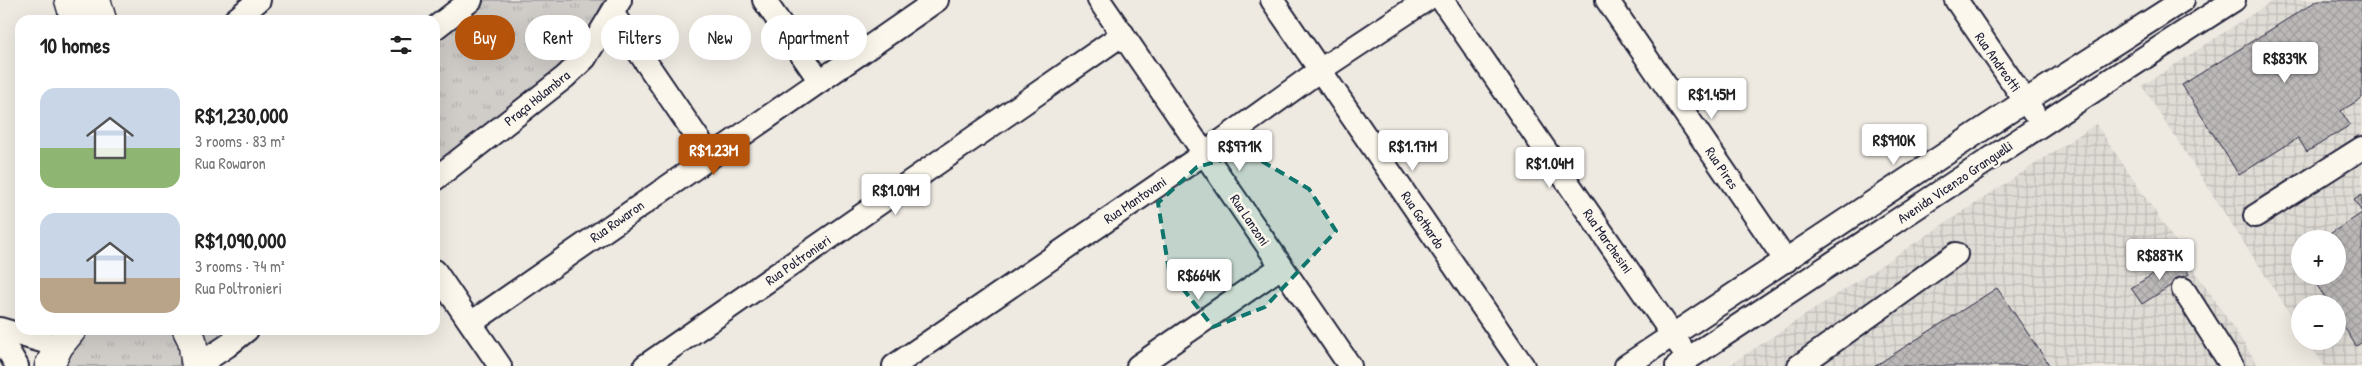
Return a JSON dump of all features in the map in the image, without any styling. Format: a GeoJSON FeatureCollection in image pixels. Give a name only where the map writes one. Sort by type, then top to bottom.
{"type":"FeatureCollection","features":[{"type":"Feature","properties":{"kind":"main road"},"geometry":{"type":"LineString","coordinates":[[69,0],[73,15]]}},
{"type":"Feature","properties":{"kind":"main road"},"geometry":{"type":"LineString","coordinates":[[96,0],[100,15]]}},
{"type":"Feature","properties":{"kind":"main road"},"geometry":{"type":"LineString","coordinates":[[190,335],[197,366]]}},
{"type":"Feature","properties":{"kind":"street"},"geometry":{"type":"LineString","coordinates":[[241,15],[259,0]]}},
{"type":"Feature","properties":{"kind":"street"},"geometry":{"type":"LineString","coordinates":[[440,24],[471,0]]}},
{"type":"Feature","properties":{"kind":"street"},"geometry":{"type":"LineString","coordinates":[[764,0],[820,81]]}},
{"type":"Feature","properties":{"kind":"street","name":"Rua Lanzoni"},"geometry":{"type":"LineString","coordinates":[[1099,0],[1350,366]]}},
{"type":"Feature","properties":{"kind":"street","name":"Rua Gothardo"},"geometry":{"type":"LineString","coordinates":[[1272,0],[1523,366]]}},
{"type":"Feature","properties":{"kind":"street","name":"Rua Mantovani"},"geometry":{"type":"LineString","coordinates":[[894,366],[1205,153],[1320,70],[1426,0]]}},
{"type":"Feature","properties":{"kind":"street","name":"Rua Marchesini"},"geometry":{"type":"LineString","coordinates":[[1442,0],[1674,335],[1686,364]]}},
{"type":"Feature","properties":{"kind":"street","name":"Rua Pires"},"geometry":{"type":"LineString","coordinates":[[1607,0],[1786,261]]}},
{"type":"Feature","properties":{"kind":"street","name":"Rua Andreotti"},"geometry":{"type":"LineString","coordinates":[[1956,0],[2040,124]]}},
{"type":"Feature","properties":{"kind":"street","name":"Avenida Vicenzo Granguelli"},"geometry":{"type":"LineString","coordinates":[[1626,366],[2025,101],[2183,0]]}},
{"type":"Feature","properties":{"kind":"street","name":"Rua Rowaron"},"geometry":{"type":"LineString","coordinates":[[470,323],[820,81],[932,1]]}},
{"type":"Feature","properties":{"kind":"street","name":"Avenida Vicenzo Granguelli"},"geometry":{"type":"LineString","coordinates":[[1686,364],[2040,124],[2108,82],[2228,2]]}},
{"type":"Feature","properties":{"kind":"street"},"geometry":{"type":"LineString","coordinates":[[616,7],[710,156]]}},
{"type":"Feature","properties":{"kind":"street","name":"Praça Holambra"},"geometry":{"type":"LineString","coordinates":[[440,174],[566,77],[584,58],[616,7]]}},
{"type":"Feature","properties":{"kind":"street","name":"Rua Poltronieri"},"geometry":{"type":"LineString","coordinates":[[645,366],[1123,34]]}},
{"type":"Feature","properties":{"kind":"street"},"geometry":{"type":"LineString","coordinates":[[2092,58],[2108,82]]}},
{"type":"Feature","properties":{"kind":"street"},"geometry":{"type":"LineString","coordinates":[[2255,216],[2362,148]]}},
{"type":"Feature","properties":{"kind":"street"},"geometry":{"type":"LineString","coordinates":[[1799,366],[1956,254]]}},
{"type":"Feature","properties":{"kind":"street"},"geometry":{"type":"LineString","coordinates":[[1138,366],[1281,267]]}},
{"type":"Feature","properties":{"kind":"street"},"geometry":{"type":"LineString","coordinates":[[440,278],[500,366]]}},
{"type":"Feature","properties":{"kind":"street"},"geometry":{"type":"LineString","coordinates":[[2183,289],[2229,365]]}},
{"type":"Feature","properties":{"kind":"street"},"geometry":{"type":"LineString","coordinates":[[0,330],[15,334]]}},
{"type":"Feature","properties":{"kind":"street"},"geometry":{"type":"LineString","coordinates":[[18,335],[60,347]]}},
{"type":"Feature","properties":{"kind":"street"},"geometry":{"type":"LineString","coordinates":[[197,366],[241,335]]}},
{"type":"Feature","properties":{"kind":"street"},"geometry":{"type":"LineString","coordinates":[[0,337],[16,366]]}},
{"type":"Feature","properties":{"kind":"highlighted area"},"geometry":{"type":"Polygon","coordinates":[[[1248,153],[1309,189],[1336,231],[1265,307],[1213,327],[1169,271],[1158,203],[1197,167],[1248,153]]]}},
{"type":"Feature","properties":{"kind":"shaded area"},"geometry":{"type":"Polygon","coordinates":[[[2274,0],[2362,0],[2362,366],[2324,366],[2314,350],[2346,350],[2346,295],[2291,295],[2291,315],[2142,86],[2274,0]]]}},
{"type":"Feature","properties":{"kind":"shaded area"},"geometry":{"type":"Polygon","coordinates":[[[2096,124],[2259,366],[1728,366],[2096,124]]]}},
{"type":"Feature","properties":{"kind":"green space"},"geometry":{"type":"Polygon","coordinates":[[[486,0],[604,0],[591,25],[591,15],[525,15],[525,60],[567,60],[560,68],[440,165],[440,37],[455,25],[455,60],[515,60],[515,15],[467,15],[486,0]]]}},
{"type":"Feature","properties":{"kind":"green space"},"geometry":{"type":"Polygon","coordinates":[[[87,335],[179,335],[182,346],[179,366],[59,366],[87,335]]]}},
{"type":"Feature","properties":{"kind":"green space"},"geometry":{"type":"Polygon","coordinates":[[[198,335],[226,335],[209,344],[203,342],[198,335]]]}},
{"type":"Feature","properties":{"kind":"building"},"geometry":{"type":"Polygon","coordinates":[[[2318,0],[2362,0],[2362,98],[2341,111],[2350,125],[2307,152],[2298,138],[2239,175],[2182,85],[2318,0]]]}},
{"type":"Feature","properties":{"kind":"building"},"geometry":{"type":"Polygon","coordinates":[[[2362,195],[2362,212],[2354,200],[2362,195]]]}},
{"type":"Feature","properties":{"kind":"building"},"geometry":{"type":"Polygon","coordinates":[[[2362,213],[2362,342],[2356,346],[2346,330],[2346,295],[2323,295],[2317,285],[2346,285],[2346,230],[2336,230],[2362,213]]]}},
{"type":"Feature","properties":{"kind":"building"},"geometry":{"type":"Polygon","coordinates":[[[2179,258],[2189,274],[2142,304],[2131,288],[2179,258]]]}},
{"type":"Feature","properties":{"kind":"building"},"geometry":{"type":"Polygon","coordinates":[[[1997,288],[2050,366],[1875,366],[1997,288]]]}}]}
